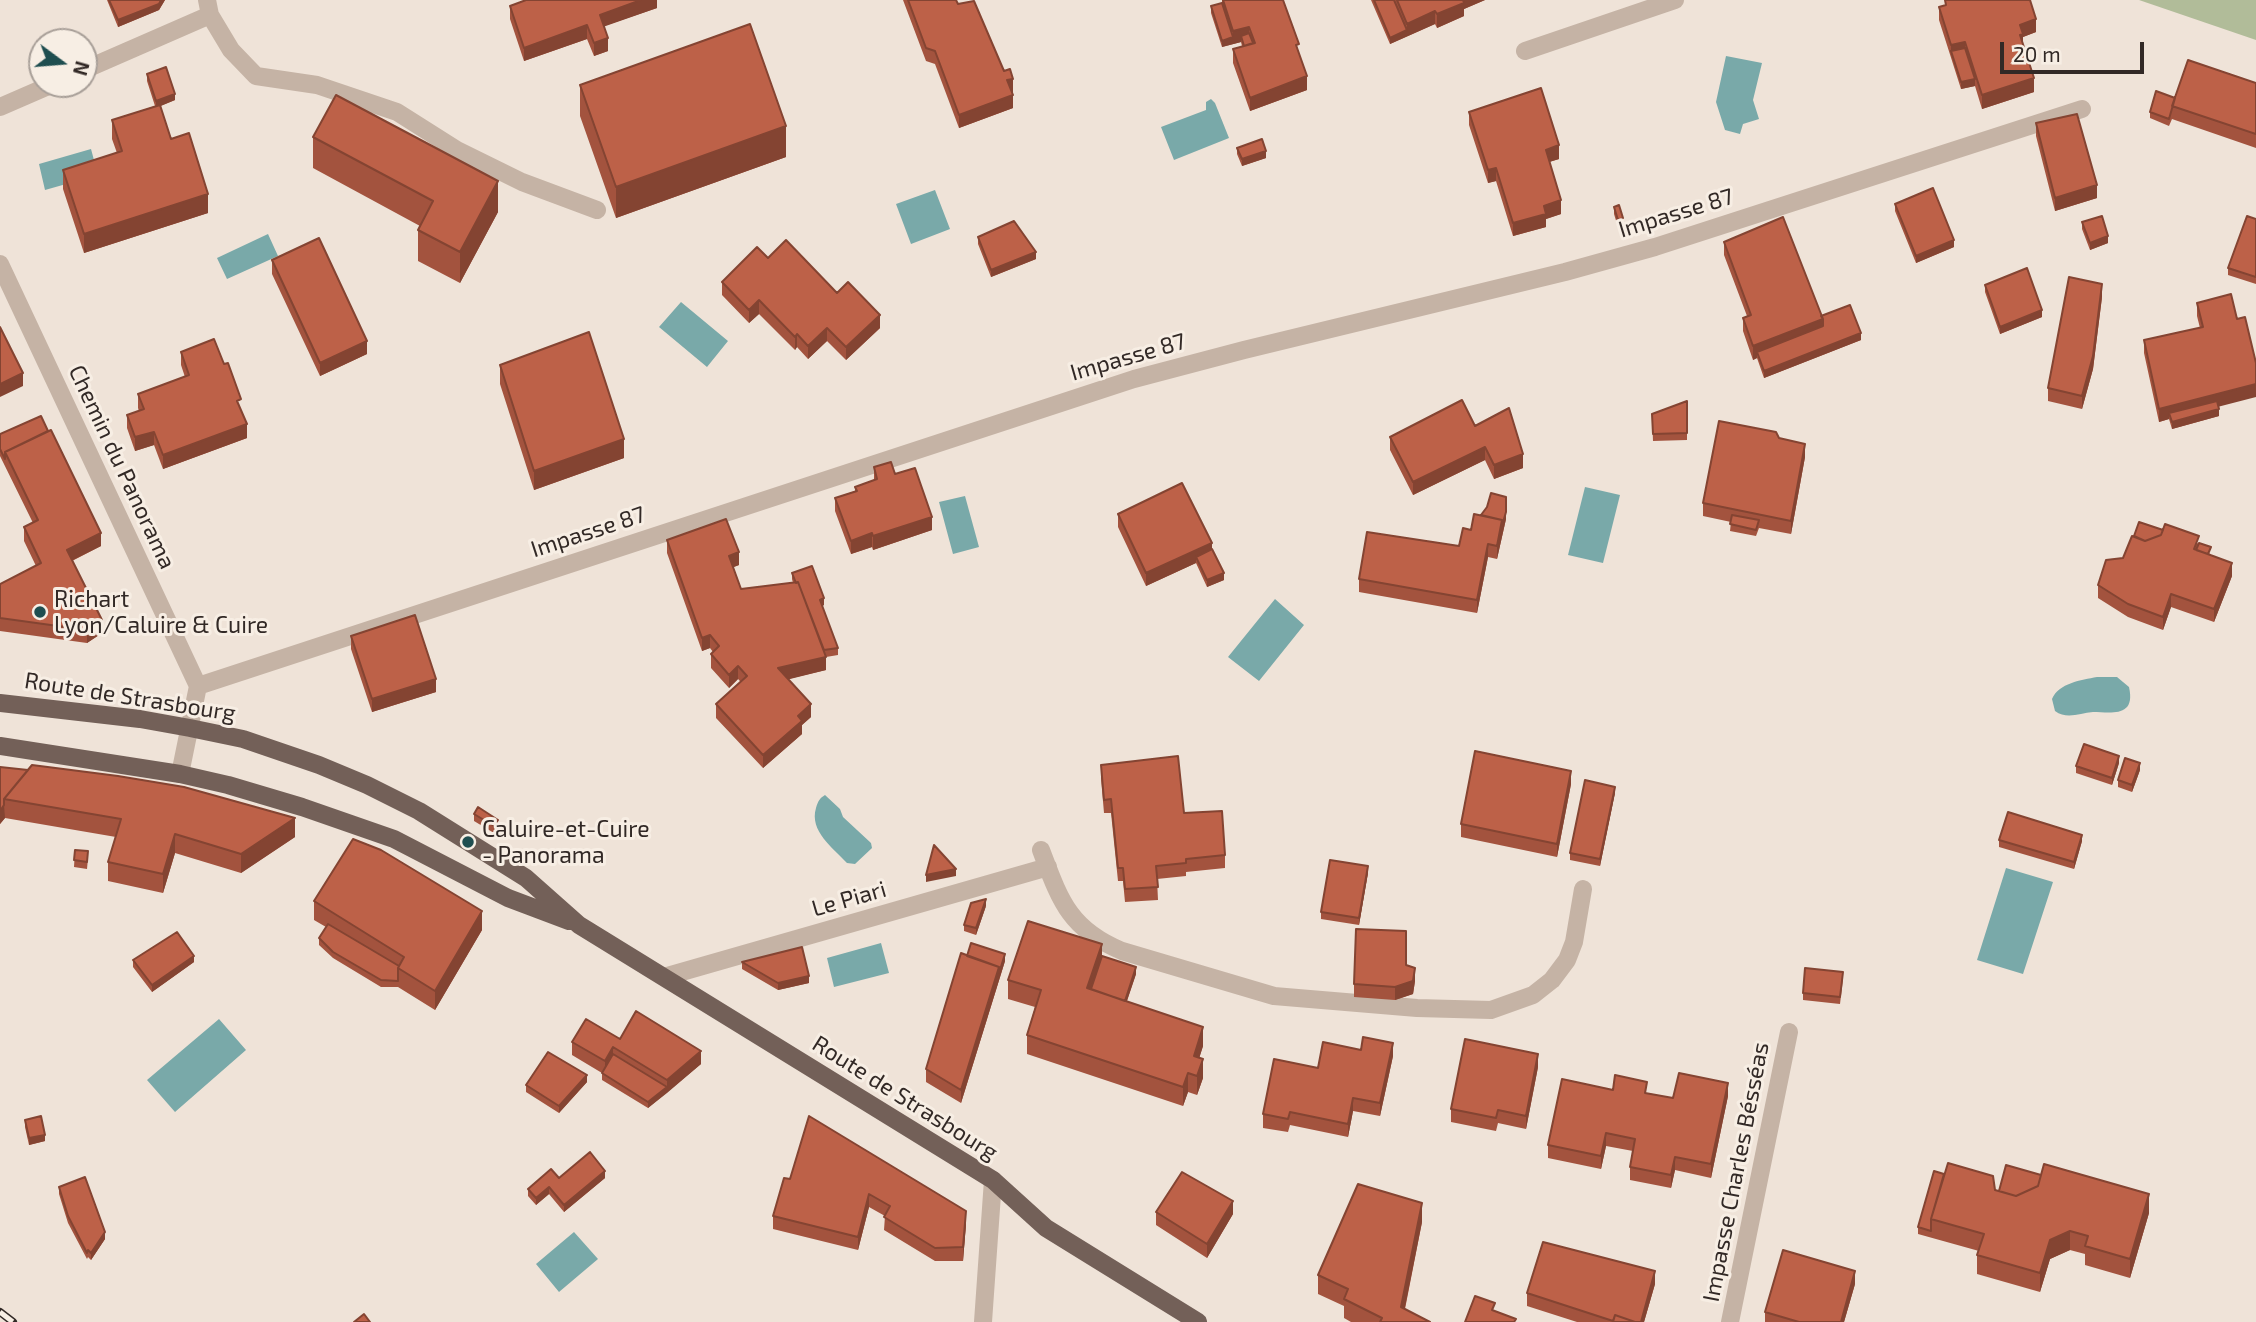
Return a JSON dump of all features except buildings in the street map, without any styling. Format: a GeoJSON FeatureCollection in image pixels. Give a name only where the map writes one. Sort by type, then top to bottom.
{"type":"FeatureCollection","features":[{"type":"Feature","properties":{"kind":"main road","name":"Route de Strasbourg"},"geometry":{"type":"LineString","coordinates":[[0,703],[140,719],[243,739],[319,765],[419,811],[526,878],[579,925],[993,1181],[1046,1228],[1198,1322]]}},
{"type":"Feature","properties":{"kind":"main road","name":"Route de Strasbourg"},"geometry":{"type":"LineString","coordinates":[[0,746],[180,774],[302,807],[394,839],[508,898],[579,925]]}},
{"type":"Feature","properties":{"kind":"street"},"geometry":{"type":"LineString","coordinates":[[1525,51],[1675,0]]}},
{"type":"Feature","properties":{"kind":"street"},"geometry":{"type":"LineString","coordinates":[[98,63],[208,7],[231,50],[256,76],[317,85],[397,112],[457,150],[522,182],[597,210]]}},
{"type":"Feature","properties":{"kind":"street"},"geometry":{"type":"LineString","coordinates":[[0,107],[28,95]]}},
{"type":"Feature","properties":{"kind":"street","name":"Impasse 87"},"geometry":{"type":"LineString","coordinates":[[198,686],[1134,379],[1244,349],[1565,272],[1655,247],[2082,109]]}},
{"type":"Feature","properties":{"kind":"street","name":"Chemin du Panorama"},"geometry":{"type":"LineString","coordinates":[[0,264],[198,686]]}},
{"type":"Feature","properties":{"kind":"street"},"geometry":{"type":"LineString","coordinates":[[180,774],[198,686]]}},
{"type":"Feature","properties":{"kind":"street"},"geometry":{"type":"LineString","coordinates":[[1041,850],[1060,900],[1079,924],[1099,941],[1122,951],[1274,996],[1417,1007],[1491,1010],[1532,995],[1552,980],[1567,961],[1574,942],[1583,889]]}},
{"type":"Feature","properties":{"kind":"street","name":"Le Piari"},"geometry":{"type":"LineString","coordinates":[[664,977],[1048,867]]}},
{"type":"Feature","properties":{"kind":"street","name":"Impasse Charles Bésséas"},"geometry":{"type":"LineString","coordinates":[[1730,1322],[1789,1032]]}},
{"type":"Feature","properties":{"kind":"street"},"geometry":{"type":"LineString","coordinates":[[984,1322],[993,1181]]}},
{"type":"Feature","properties":{"kind":"green space"},"geometry":{"type":"Polygon","coordinates":[[[2139,0],[2256,0],[2256,40],[2139,0]]]}},
{"type":"Feature","properties":{"kind":"water"},"geometry":{"type":"Polygon","coordinates":[[[1726,56],[1762,63],[1753,100],[1759,119],[1743,124],[1740,134],[1725,130],[1716,102],[1726,56]]]}},
{"type":"Feature","properties":{"kind":"water"},"geometry":{"type":"Polygon","coordinates":[[[1211,99],[1229,138],[1174,160],[1161,127],[1206,110],[1206,102],[1211,99]]]}},
{"type":"Feature","properties":{"kind":"water"},"geometry":{"type":"Polygon","coordinates":[[[91,149],[98,175],[45,190],[39,164],[91,149]]]}},
{"type":"Feature","properties":{"kind":"water"},"geometry":{"type":"Polygon","coordinates":[[[935,190],[950,229],[911,244],[896,204],[935,190]]]}},
{"type":"Feature","properties":{"kind":"water"},"geometry":{"type":"Polygon","coordinates":[[[268,234],[278,256],[227,279],[217,258],[268,234]]]}},
{"type":"Feature","properties":{"kind":"water"},"geometry":{"type":"Polygon","coordinates":[[[681,302],[728,341],[707,367],[659,327],[681,302]]]}},
{"type":"Feature","properties":{"kind":"water"},"geometry":{"type":"Polygon","coordinates":[[[1585,487],[1620,495],[1603,563],[1568,555],[1585,487]]]}},
{"type":"Feature","properties":{"kind":"water"},"geometry":{"type":"Polygon","coordinates":[[[965,496],[979,547],[953,554],[939,502],[965,496]]]}},
{"type":"Feature","properties":{"kind":"water"},"geometry":{"type":"Polygon","coordinates":[[[1275,599],[1304,625],[1259,681],[1228,657],[1275,599]]]}},
{"type":"Feature","properties":{"kind":"water"},"geometry":{"type":"Polygon","coordinates":[[[2097,677],[2117,677],[2129,687],[2129,704],[2125,709],[2069,716],[2055,711],[2052,699],[2060,689],[2071,683],[2097,677]]]}},
{"type":"Feature","properties":{"kind":"water"},"geometry":{"type":"Polygon","coordinates":[[[825,795],[840,809],[843,817],[871,843],[872,848],[855,864],[847,863],[819,832],[816,808],[825,795]]]}},
{"type":"Feature","properties":{"kind":"water"},"geometry":{"type":"Polygon","coordinates":[[[2006,868],[2053,882],[2023,974],[1977,960],[2006,868]]]}},
{"type":"Feature","properties":{"kind":"water"},"geometry":{"type":"Polygon","coordinates":[[[881,943],[889,973],[834,987],[827,958],[881,943]]]}},
{"type":"Feature","properties":{"kind":"water"},"geometry":{"type":"Polygon","coordinates":[[[219,1019],[246,1050],[175,1112],[147,1080],[219,1019]]]}},
{"type":"Feature","properties":{"kind":"water"},"geometry":{"type":"Polygon","coordinates":[[[574,1232],[598,1259],[559,1292],[536,1264],[574,1232]]]}},
{"type":"Feature","properties":{"kind":"railway"},"geometry":{"type":"LineString","coordinates":[[0,1312],[13,1322]]}},
{"type":"Feature","properties":{"kind":"place","name":"Richart Lyon/Caluire & Cuire"},"geometry":{"type":"Point","coordinates":[40,612]}},
{"type":"Feature","properties":{"kind":"place","name":"Caluire-et-Cuire - Panorama"},"geometry":{"type":"Point","coordinates":[468,842]}}]}
